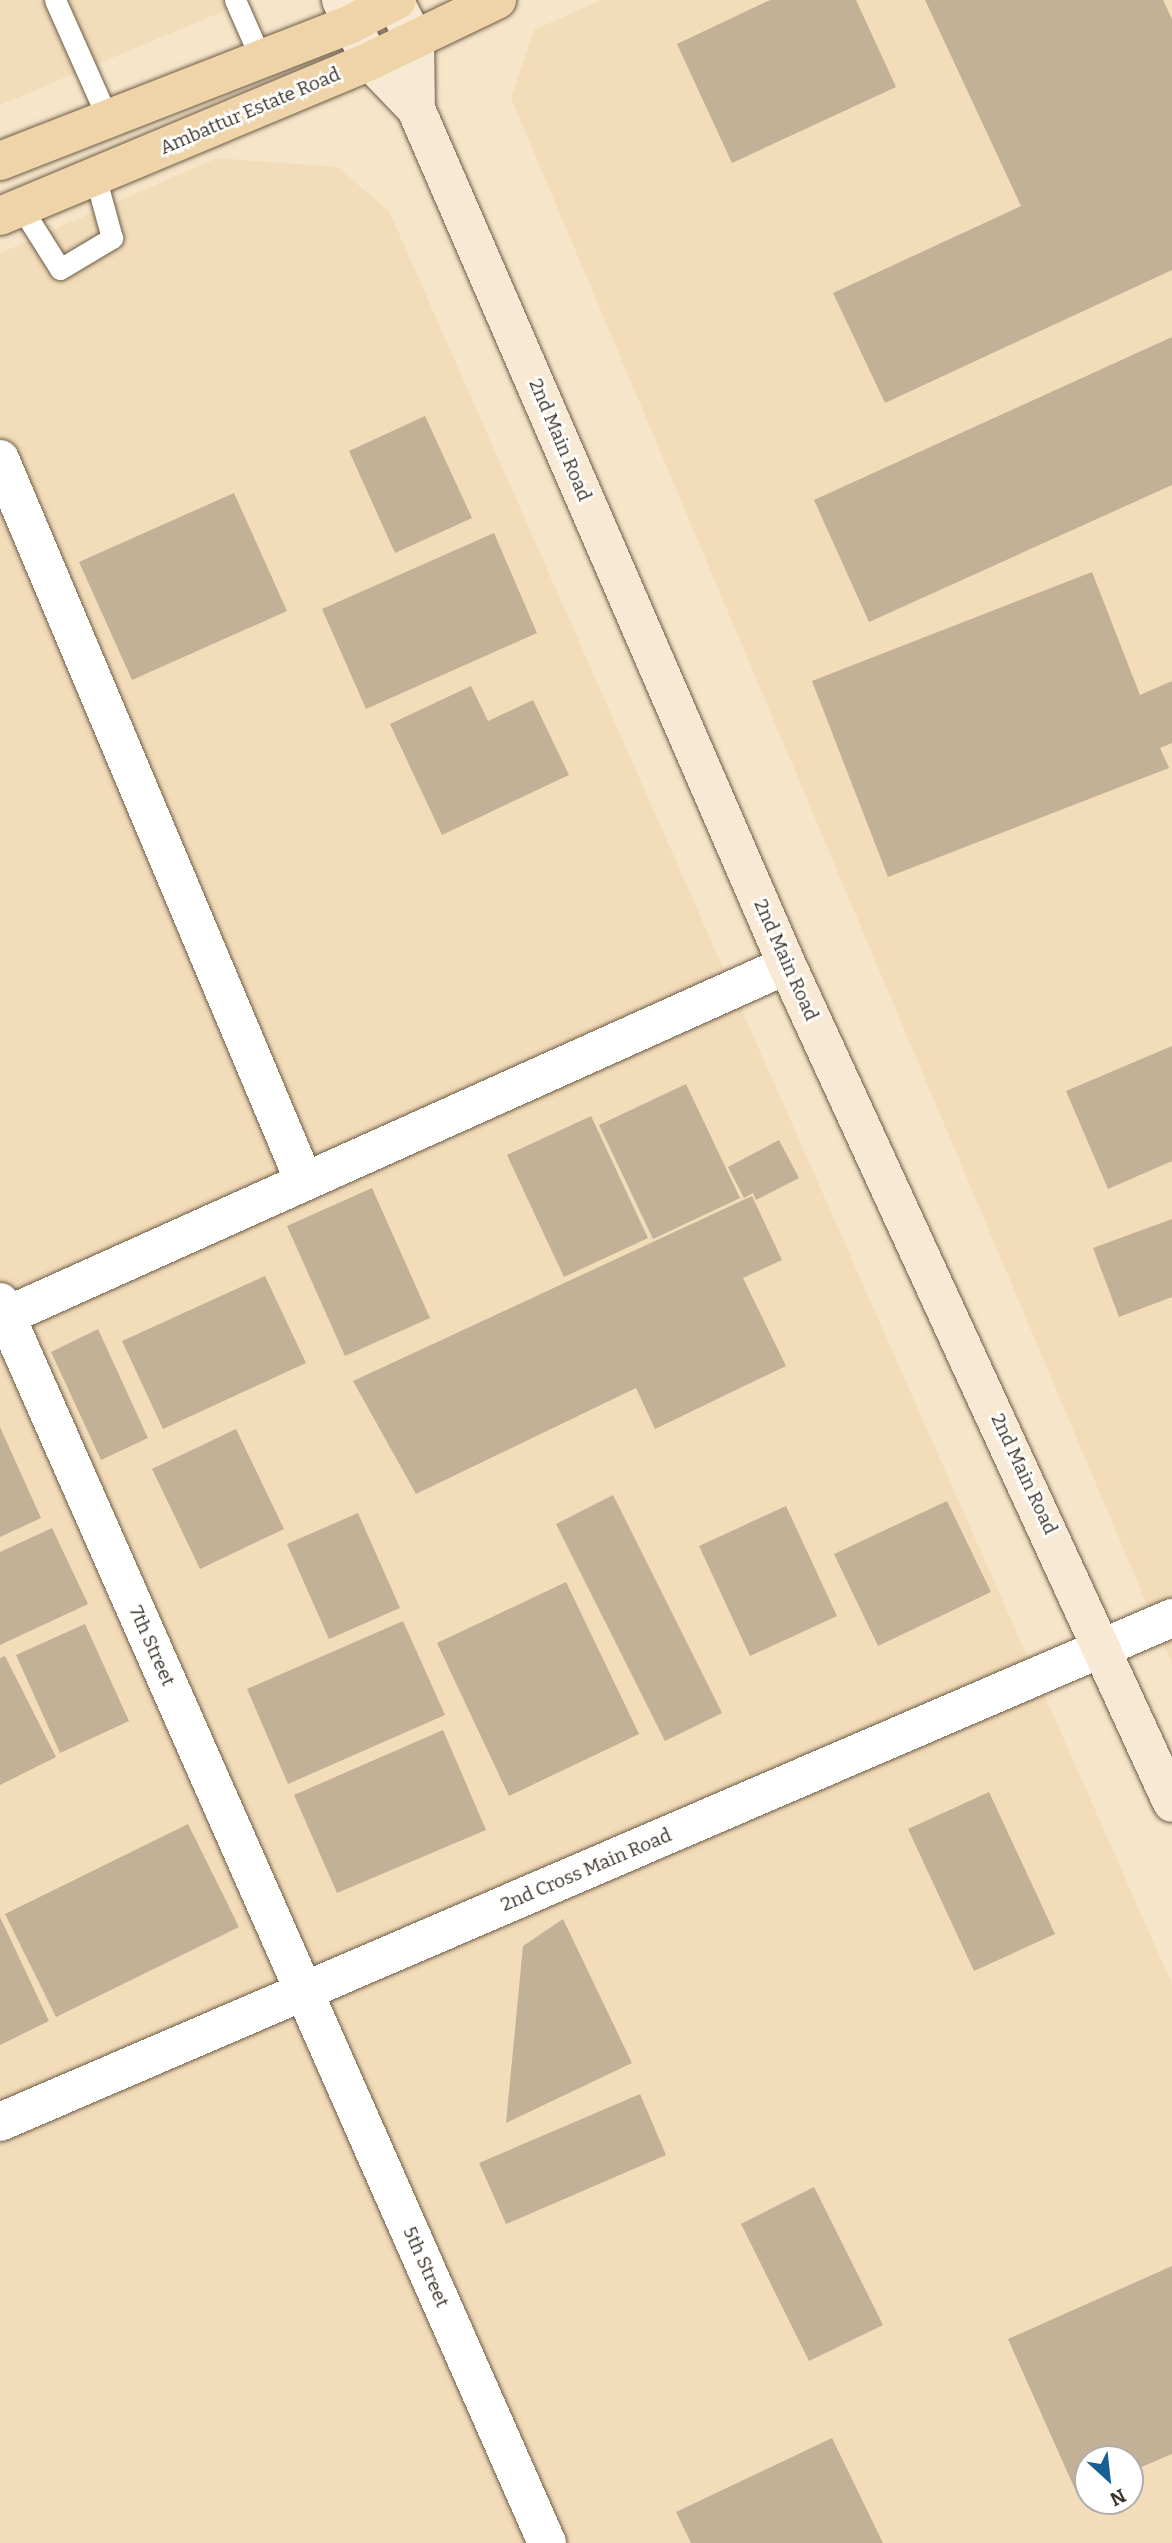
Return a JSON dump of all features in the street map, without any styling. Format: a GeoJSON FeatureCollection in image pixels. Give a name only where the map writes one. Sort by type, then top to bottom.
{"type":"FeatureCollection","features":[{"type":"Feature","properties":{"kind":"main road"},"geometry":{"type":"LineString","coordinates":[[0,161],[261,60],[346,12],[395,0],[415,41],[416,109]]}},
{"type":"Feature","properties":{"kind":"main road","name":"Ambattur Estate Road"},"geometry":{"type":"LineString","coordinates":[[10,212],[370,61],[497,0]]}},
{"type":"Feature","properties":{"kind":"main road"},"geometry":{"type":"LineString","coordinates":[[346,12],[370,61],[416,109]]}},
{"type":"Feature","properties":{"kind":"main road","name":"2nd Main Road"},"geometry":{"type":"LineString","coordinates":[[416,109],[787,965],[1104,1648],[1172,1803]]}},
{"type":"Feature","properties":{"kind":"street"},"geometry":{"type":"LineString","coordinates":[[0,459],[304,1181]]}},
{"type":"Feature","properties":{"kind":"street"},"geometry":{"type":"LineString","coordinates":[[3,1309],[304,1181],[787,965]]}},
{"type":"Feature","properties":{"kind":"street","name":"7th Street"},"geometry":{"type":"LineString","coordinates":[[3,1309],[304,1991]]}},
{"type":"Feature","properties":{"kind":"street","name":"2nd Cross Main Road"},"geometry":{"type":"LineString","coordinates":[[0,2122],[1172,1618]]}},
{"type":"Feature","properties":{"kind":"street","name":"5th Street"},"geometry":{"type":"LineString","coordinates":[[304,1991],[547,2543]]}},
{"type":"Feature","properties":{"kind":"lane"},"geometry":{"type":"LineString","coordinates":[[55,0],[108,119]]}},
{"type":"Feature","properties":{"kind":"lane"},"geometry":{"type":"LineString","coordinates":[[235,0],[261,60]]}},
{"type":"Feature","properties":{"kind":"lane"},"geometry":{"type":"LineString","coordinates":[[10,212],[60,269],[112,239],[95,176]]}},
{"type":"Feature","properties":{"kind":"shaded area"},"geometry":{"type":"Polygon","coordinates":[[[0,0],[250,0],[0,105],[0,0]]]}},
{"type":"Feature","properties":{"kind":"shaded area"},"geometry":{"type":"Polygon","coordinates":[[[601,0],[1172,0],[1172,1664],[511,98],[534,30],[601,0]]]}},
{"type":"Feature","properties":{"kind":"shaded area"},"geometry":{"type":"Polygon","coordinates":[[[217,158],[337,167],[389,211],[1172,1984],[1172,2543],[0,2543],[0,253],[217,158]]]}},
{"type":"Feature","properties":{"kind":"building"},"geometry":{"type":"Polygon","coordinates":[[[770,0],[856,0],[896,87],[732,163],[677,44],[770,0]]]}},
{"type":"Feature","properties":{"kind":"building"},"geometry":{"type":"Polygon","coordinates":[[[925,0],[1163,0],[1172,19],[1172,270],[885,403],[833,293],[1021,206],[925,0]]]}},
{"type":"Feature","properties":{"kind":"building"},"geometry":{"type":"Polygon","coordinates":[[[1172,337],[1172,485],[869,622],[814,500],[1172,337]]]}},
{"type":"Feature","properties":{"kind":"building"},"geometry":{"type":"Polygon","coordinates":[[[425,416],[472,518],[395,553],[349,451],[425,416]]]}},
{"type":"Feature","properties":{"kind":"building"},"geometry":{"type":"Polygon","coordinates":[[[234,493],[287,611],[132,680],[79,562],[234,493]]]}},
{"type":"Feature","properties":{"kind":"building"},"geometry":{"type":"Polygon","coordinates":[[[494,533],[537,633],[366,709],[322,609],[494,533]]]}},
{"type":"Feature","properties":{"kind":"building"},"geometry":{"type":"Polygon","coordinates":[[[1092,572],[1140,695],[1172,681],[1172,743],[1160,748],[1169,768],[888,877],[812,681],[1092,572]]]}},
{"type":"Feature","properties":{"kind":"building"},"geometry":{"type":"Polygon","coordinates":[[[471,686],[488,721],[533,700],[569,775],[442,835],[390,724],[471,686]]]}},
{"type":"Feature","properties":{"kind":"building"},"geometry":{"type":"Polygon","coordinates":[[[1172,1046],[1172,1161],[1108,1189],[1066,1091],[1172,1046]]]}},
{"type":"Feature","properties":{"kind":"building"},"geometry":{"type":"Polygon","coordinates":[[[686,1084],[740,1198],[653,1239],[599,1125],[686,1084]]]}},
{"type":"Feature","properties":{"kind":"building"},"geometry":{"type":"Polygon","coordinates":[[[591,1116],[648,1238],[564,1277],[507,1155],[591,1116]]]}},
{"type":"Feature","properties":{"kind":"building"},"geometry":{"type":"Polygon","coordinates":[[[779,1140],[799,1178],[756,1200],[753,1193],[744,1198],[728,1167],[779,1140]]]}},
{"type":"Feature","properties":{"kind":"building"},"geometry":{"type":"Polygon","coordinates":[[[372,1188],[430,1318],[345,1356],[287,1226],[372,1188]]]}},
{"type":"Feature","properties":{"kind":"building"},"geometry":{"type":"Polygon","coordinates":[[[752,1196],[782,1260],[743,1278],[786,1366],[655,1429],[636,1388],[416,1494],[353,1381],[752,1196]]]}},
{"type":"Feature","properties":{"kind":"building"},"geometry":{"type":"Polygon","coordinates":[[[1172,1219],[1172,1297],[1119,1317],[1093,1248],[1172,1219]]]}},
{"type":"Feature","properties":{"kind":"building"},"geometry":{"type":"Polygon","coordinates":[[[265,1276],[306,1363],[163,1429],[122,1341],[265,1276]]]}},
{"type":"Feature","properties":{"kind":"building"},"geometry":{"type":"Polygon","coordinates":[[[98,1329],[148,1438],[101,1460],[51,1352],[98,1329]]]}},
{"type":"Feature","properties":{"kind":"building"},"geometry":{"type":"Polygon","coordinates":[[[0,1427],[41,1518],[0,1537],[0,1427]]]}},
{"type":"Feature","properties":{"kind":"building"},"geometry":{"type":"Polygon","coordinates":[[[236,1429],[284,1529],[200,1569],[152,1469],[236,1429]]]}},
{"type":"Feature","properties":{"kind":"building"},"geometry":{"type":"Polygon","coordinates":[[[613,1495],[722,1713],[665,1741],[556,1524],[613,1495]]]}},
{"type":"Feature","properties":{"kind":"building"},"geometry":{"type":"Polygon","coordinates":[[[947,1501],[991,1592],[878,1646],[834,1554],[947,1501]]]}},
{"type":"Feature","properties":{"kind":"building"},"geometry":{"type":"Polygon","coordinates":[[[786,1506],[837,1616],[750,1656],[699,1546],[786,1506]]]}},
{"type":"Feature","properties":{"kind":"building"},"geometry":{"type":"Polygon","coordinates":[[[358,1513],[400,1608],[329,1639],[287,1544],[358,1513]]]}},
{"type":"Feature","properties":{"kind":"building"},"geometry":{"type":"Polygon","coordinates":[[[52,1528],[88,1604],[0,1645],[0,1552],[52,1528]]]}},
{"type":"Feature","properties":{"kind":"building"},"geometry":{"type":"Polygon","coordinates":[[[566,1582],[639,1734],[509,1796],[437,1643],[566,1582]]]}},
{"type":"Feature","properties":{"kind":"building"},"geometry":{"type":"Polygon","coordinates":[[[403,1621],[445,1715],[288,1784],[247,1689],[403,1621]]]}},
{"type":"Feature","properties":{"kind":"building"},"geometry":{"type":"Polygon","coordinates":[[[85,1624],[129,1721],[60,1753],[16,1655],[85,1624]]]}},
{"type":"Feature","properties":{"kind":"building"},"geometry":{"type":"Polygon","coordinates":[[[5,1656],[56,1757],[0,1785],[0,1658],[5,1656]]]}},
{"type":"Feature","properties":{"kind":"building"},"geometry":{"type":"Polygon","coordinates":[[[443,1730],[486,1830],[337,1893],[294,1795],[443,1730]]]}},
{"type":"Feature","properties":{"kind":"building"},"geometry":{"type":"Polygon","coordinates":[[[989,1792],[1055,1934],[974,1971],[908,1829],[989,1792]]]}},
{"type":"Feature","properties":{"kind":"building"},"geometry":{"type":"Polygon","coordinates":[[[188,1824],[239,1927],[56,2017],[5,1914],[188,1824]]]}},
{"type":"Feature","properties":{"kind":"building"},"geometry":{"type":"Polygon","coordinates":[[[0,1917],[49,2021],[0,2045],[0,1917]]]}},
{"type":"Feature","properties":{"kind":"building"},"geometry":{"type":"Polygon","coordinates":[[[563,1919],[632,2063],[506,2123],[523,1946],[563,1919]]]}},
{"type":"Feature","properties":{"kind":"building"},"geometry":{"type":"Polygon","coordinates":[[[640,2094],[666,2155],[506,2224],[479,2163],[640,2094]]]}},
{"type":"Feature","properties":{"kind":"building"},"geometry":{"type":"Polygon","coordinates":[[[814,2187],[883,2325],[809,2361],[741,2224],[814,2187]]]}},
{"type":"Feature","properties":{"kind":"building"},"geometry":{"type":"Polygon","coordinates":[[[1172,2266],[1172,2454],[1144,2466],[1144,2445],[1074,2445],[1074,2487],[1008,2339],[1172,2266]]]}},
{"type":"Feature","properties":{"kind":"building"},"geometry":{"type":"Polygon","coordinates":[[[832,2438],[883,2543],[691,2543],[676,2512],[832,2438]]]}}]}
